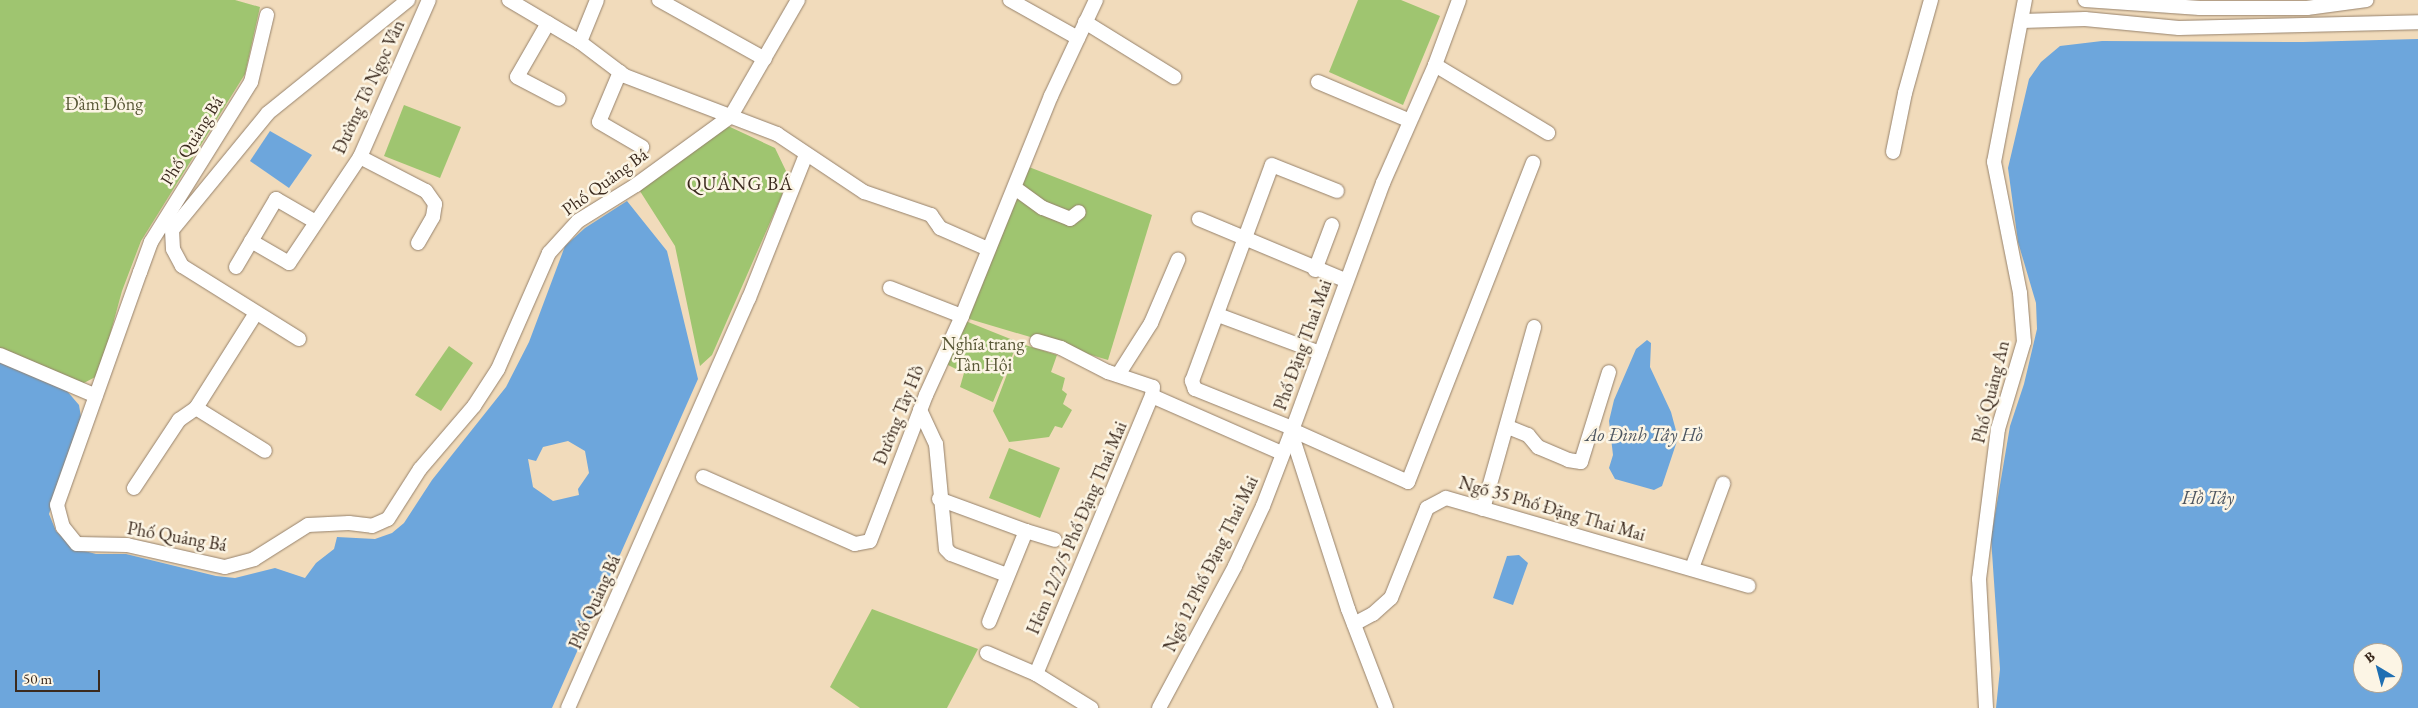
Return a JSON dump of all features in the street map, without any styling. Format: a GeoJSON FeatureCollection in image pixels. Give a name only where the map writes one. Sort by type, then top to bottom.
{"type":"FeatureCollection","features":[{"type":"Feature","properties":{"kind":"street"},"geometry":{"type":"LineString","coordinates":[[298,339],[182,266],[173,249],[172,230],[268,113],[408,0]]}},
{"type":"Feature","properties":{"kind":"street","name":"Đường Tô Ngọc Vân"},"geometry":{"type":"LineString","coordinates":[[251,241],[289,263],[314,221],[360,157],[429,0]]}},
{"type":"Feature","properties":{"kind":"street"},"geometry":{"type":"LineString","coordinates":[[509,0],[580,42],[620,72],[776,134],[864,192],[931,216],[940,228],[988,249]]}},
{"type":"Feature","properties":{"kind":"street"},"geometry":{"type":"LineString","coordinates":[[580,42],[598,0]]}},
{"type":"Feature","properties":{"kind":"street"},"geometry":{"type":"LineString","coordinates":[[659,0],[765,59]]}},
{"type":"Feature","properties":{"kind":"street"},"geometry":{"type":"LineString","coordinates":[[731,116],[798,0]]}},
{"type":"Feature","properties":{"kind":"street"},"geometry":{"type":"LineString","coordinates":[[1010,0],[1078,38]]}},
{"type":"Feature","properties":{"kind":"street","name":"Đường Tây Hồ"},"geometry":{"type":"LineString","coordinates":[[703,477],[855,544],[865,544],[870,541],[920,410],[962,316],[988,249],[1078,38],[1096,0]]}},
{"type":"Feature","properties":{"kind":"street","name":"Phố Đặng Thai Mai"},"geometry":{"type":"LineString","coordinates":[[1386,708],[1354,624],[1292,430],[1408,120],[1435,65],[1459,0]]}},
{"type":"Feature","properties":{"kind":"street"},"geometry":{"type":"LineString","coordinates":[[1893,152],[1905,92],[1931,0]]}},
{"type":"Feature","properties":{"kind":"street","name":"Phố Quảng An"},"geometry":{"type":"LineString","coordinates":[[1986,708],[1979,579],[1998,429],[2024,342],[2020,293],[1994,162],[2025,0]]}},
{"type":"Feature","properties":{"kind":"street"},"geometry":{"type":"LineString","coordinates":[[2085,0],[2200,8],[2287,8],[2366,0]]}},
{"type":"Feature","properties":{"kind":"street","name":"Phố Quảng Bá"},"geometry":{"type":"LineString","coordinates":[[267,15],[251,82],[151,242],[57,505],[63,527],[77,544],[126,545],[225,567],[254,559],[308,525],[336,522],[372,526],[388,520],[420,469],[474,406],[498,369],[549,253],[578,222],[636,185],[731,116]]}},
{"type":"Feature","properties":{"kind":"street"},"geometry":{"type":"LineString","coordinates":[[2022,21],[2085,19],[2179,28],[2418,22]]}},
{"type":"Feature","properties":{"kind":"street"},"geometry":{"type":"LineString","coordinates":[[1085,22],[1174,78]]}},
{"type":"Feature","properties":{"kind":"street"},"geometry":{"type":"LineString","coordinates":[[548,23],[517,77],[559,99]]}},
{"type":"Feature","properties":{"kind":"street"},"geometry":{"type":"LineString","coordinates":[[1435,65],[1548,134]]}},
{"type":"Feature","properties":{"kind":"street"},"geometry":{"type":"LineString","coordinates":[[620,72],[599,122],[642,147]]}},
{"type":"Feature","properties":{"kind":"street"},"geometry":{"type":"LineString","coordinates":[[1318,82],[1408,120]]}},
{"type":"Feature","properties":{"kind":"street","name":"Phố Quảng Bá"},"geometry":{"type":"LineString","coordinates":[[568,708],[749,298],[806,155]]}},
{"type":"Feature","properties":{"kind":"street"},"geometry":{"type":"LineString","coordinates":[[360,157],[426,190],[435,204],[433,217],[418,243]]}},
{"type":"Feature","properties":{"kind":"street"},"geometry":{"type":"LineString","coordinates":[[1337,191],[1272,165],[1243,240],[1218,315],[1200,357],[1193,386],[1408,482],[1533,163]]}},
{"type":"Feature","properties":{"kind":"street"},"geometry":{"type":"LineString","coordinates":[[1015,188],[1043,208],[1066,218],[1074,219],[1079,212]]}},
{"type":"Feature","properties":{"kind":"street"},"geometry":{"type":"LineString","coordinates":[[236,267],[276,199],[314,221]]}},
{"type":"Feature","properties":{"kind":"street"},"geometry":{"type":"LineString","coordinates":[[1199,219],[1243,240],[1347,281]]}},
{"type":"Feature","properties":{"kind":"street"},"geometry":{"type":"LineString","coordinates":[[1316,270],[1332,225]]}},
{"type":"Feature","properties":{"kind":"street"},"geometry":{"type":"LineString","coordinates":[[1118,375],[1151,323],[1178,260]]}},
{"type":"Feature","properties":{"kind":"street"},"geometry":{"type":"LineString","coordinates":[[890,288],[962,316]]}},
{"type":"Feature","properties":{"kind":"street"},"geometry":{"type":"LineString","coordinates":[[134,488],[179,420],[196,408],[256,312]]}},
{"type":"Feature","properties":{"kind":"street"},"geometry":{"type":"LineString","coordinates":[[1218,315],[1320,353]]}},
{"type":"Feature","properties":{"kind":"street"},"geometry":{"type":"LineString","coordinates":[[1483,509],[1508,427],[1534,326]]}},
{"type":"Feature","properties":{"kind":"street"},"geometry":{"type":"LineString","coordinates":[[1037,341],[1061,348],[1118,375],[1153,386],[1152,396],[1282,453]]}},
{"type":"Feature","properties":{"kind":"street"},"geometry":{"type":"LineString","coordinates":[[0,355],[96,396]]}},
{"type":"Feature","properties":{"kind":"street"},"geometry":{"type":"LineString","coordinates":[[1508,427],[1528,435],[1538,447],[1568,460],[1581,462],[1609,372]]}},
{"type":"Feature","properties":{"kind":"street","name":"Hẻm 12/2/5 Phố Đặng Thai Mai"},"geometry":{"type":"LineString","coordinates":[[1036,674],[1152,396]]}},
{"type":"Feature","properties":{"kind":"street"},"geometry":{"type":"LineString","coordinates":[[196,408],[265,451]]}},
{"type":"Feature","properties":{"kind":"street"},"geometry":{"type":"LineString","coordinates":[[920,410],[936,444],[939,499],[948,552],[1007,576]]}},
{"type":"Feature","properties":{"kind":"street","name":"Ngõ 12 Phố Đặng Thai Mai"},"geometry":{"type":"LineString","coordinates":[[1159,708],[1234,566],[1292,430]]}},
{"type":"Feature","properties":{"kind":"street"},"geometry":{"type":"LineString","coordinates":[[1692,568],[1723,484]]}},
{"type":"Feature","properties":{"kind":"street","name":"Ngõ 35 Phố Đặng Thai Mai"},"geometry":{"type":"LineString","coordinates":[[1354,624],[1373,614],[1391,598],[1427,508],[1446,498],[1692,568],[1748,586]]}},
{"type":"Feature","properties":{"kind":"street"},"geometry":{"type":"LineString","coordinates":[[939,499],[1026,532],[1055,540]]}},
{"type":"Feature","properties":{"kind":"street"},"geometry":{"type":"LineString","coordinates":[[989,622],[1026,532]]}},
{"type":"Feature","properties":{"kind":"street"},"geometry":{"type":"LineString","coordinates":[[987,653],[1036,674],[1091,708]]}},
{"type":"Feature","properties":{"kind":"green space","name":"Đầm Đông"},"geometry":{"type":"Polygon","coordinates":[[[0,0],[235,0],[260,7],[245,74],[141,241],[122,291],[99,375],[82,384],[0,348],[0,0]]]}},
{"type":"Feature","properties":{"kind":"green space"},"geometry":{"type":"Polygon","coordinates":[[[1358,0],[1401,0],[1440,16],[1403,105],[1329,72],[1358,0]]]}},
{"type":"Feature","properties":{"kind":"green space"},"geometry":{"type":"Polygon","coordinates":[[[404,105],[461,127],[440,178],[384,156],[404,105]]]}},
{"type":"Feature","properties":{"kind":"green space"},"geometry":{"type":"Polygon","coordinates":[[[728,126],[775,148],[786,171],[782,195],[712,355],[700,366],[675,246],[638,188],[728,126]]]}},
{"type":"Feature","properties":{"kind":"green space"},"geometry":{"type":"Polygon","coordinates":[[[1029,167],[1152,215],[1108,360],[966,318],[1029,167]]]}},
{"type":"Feature","properties":{"kind":"green space","name":"Nghĩa trang Tân Hội"},"geometry":{"type":"Polygon","coordinates":[[[963,320],[1018,342],[993,402],[960,387],[964,373],[944,363],[963,320]]]}},
{"type":"Feature","properties":{"kind":"green space"},"geometry":{"type":"Polygon","coordinates":[[[1019,343],[1057,355],[1051,372],[1065,378],[1062,390],[1067,394],[1063,404],[1072,410],[1062,428],[1055,426],[1049,437],[1009,442],[993,411],[1019,343]]]}},
{"type":"Feature","properties":{"kind":"green space"},"geometry":{"type":"Polygon","coordinates":[[[449,346],[473,363],[441,411],[415,395],[449,346]]]}},
{"type":"Feature","properties":{"kind":"green space"},"geometry":{"type":"Polygon","coordinates":[[[1009,448],[1060,468],[1040,518],[989,498],[1009,448]]]}},
{"type":"Feature","properties":{"kind":"green space"},"geometry":{"type":"Polygon","coordinates":[[[872,609],[978,649],[947,708],[860,708],[830,687],[872,609]]]}},
{"type":"Feature","properties":{"kind":"water","name":"Hồ Tây"},"geometry":{"type":"Polygon","coordinates":[[[2418,39],[2418,708],[1996,708],[2000,669],[1991,538],[2010,426],[2024,384],[2037,329],[2036,303],[2018,242],[2008,168],[2029,79],[2041,62],[2060,46],[2102,41],[2303,42],[2418,39]]]}},
{"type":"Feature","properties":{"kind":"water"},"geometry":{"type":"Polygon","coordinates":[[[270,131],[312,155],[289,188],[250,161],[270,131]]]}},
{"type":"Feature","properties":{"kind":"water"},"geometry":{"type":"Polygon","coordinates":[[[627,201],[667,251],[698,379],[552,708],[0,708],[0,359],[67,391],[79,405],[81,417],[49,514],[56,531],[73,548],[96,554],[126,554],[216,576],[235,578],[275,568],[305,578],[316,563],[334,549],[337,537],[375,539],[392,533],[404,523],[432,480],[506,387],[529,342],[565,246],[585,228],[627,201]]]}},
{"type":"Feature","properties":{"kind":"water","name":"Ao Đình Tây Hồ"},"geometry":{"type":"Polygon","coordinates":[[[1647,340],[1651,343],[1650,367],[1671,412],[1678,438],[1662,486],[1654,490],[1615,479],[1609,468],[1613,455],[1609,421],[1614,400],[1636,349],[1647,340]]]}},
{"type":"Feature","properties":{"kind":"water"},"geometry":{"type":"Polygon","coordinates":[[[1519,555],[1528,563],[1513,605],[1493,598],[1507,556],[1519,555]]]}},
{"type":"Feature","properties":{"kind":"pier"},"geometry":{"type":"Polygon","coordinates":[[[568,441],[585,451],[589,473],[578,489],[579,495],[553,501],[533,487],[528,459],[536,461],[543,447],[568,441]]]}},
{"type":"Feature","properties":{"kind":"district","name":"QUẢNG BÁ"},"geometry":{"type":"Point","coordinates":[740,184]}}]}
